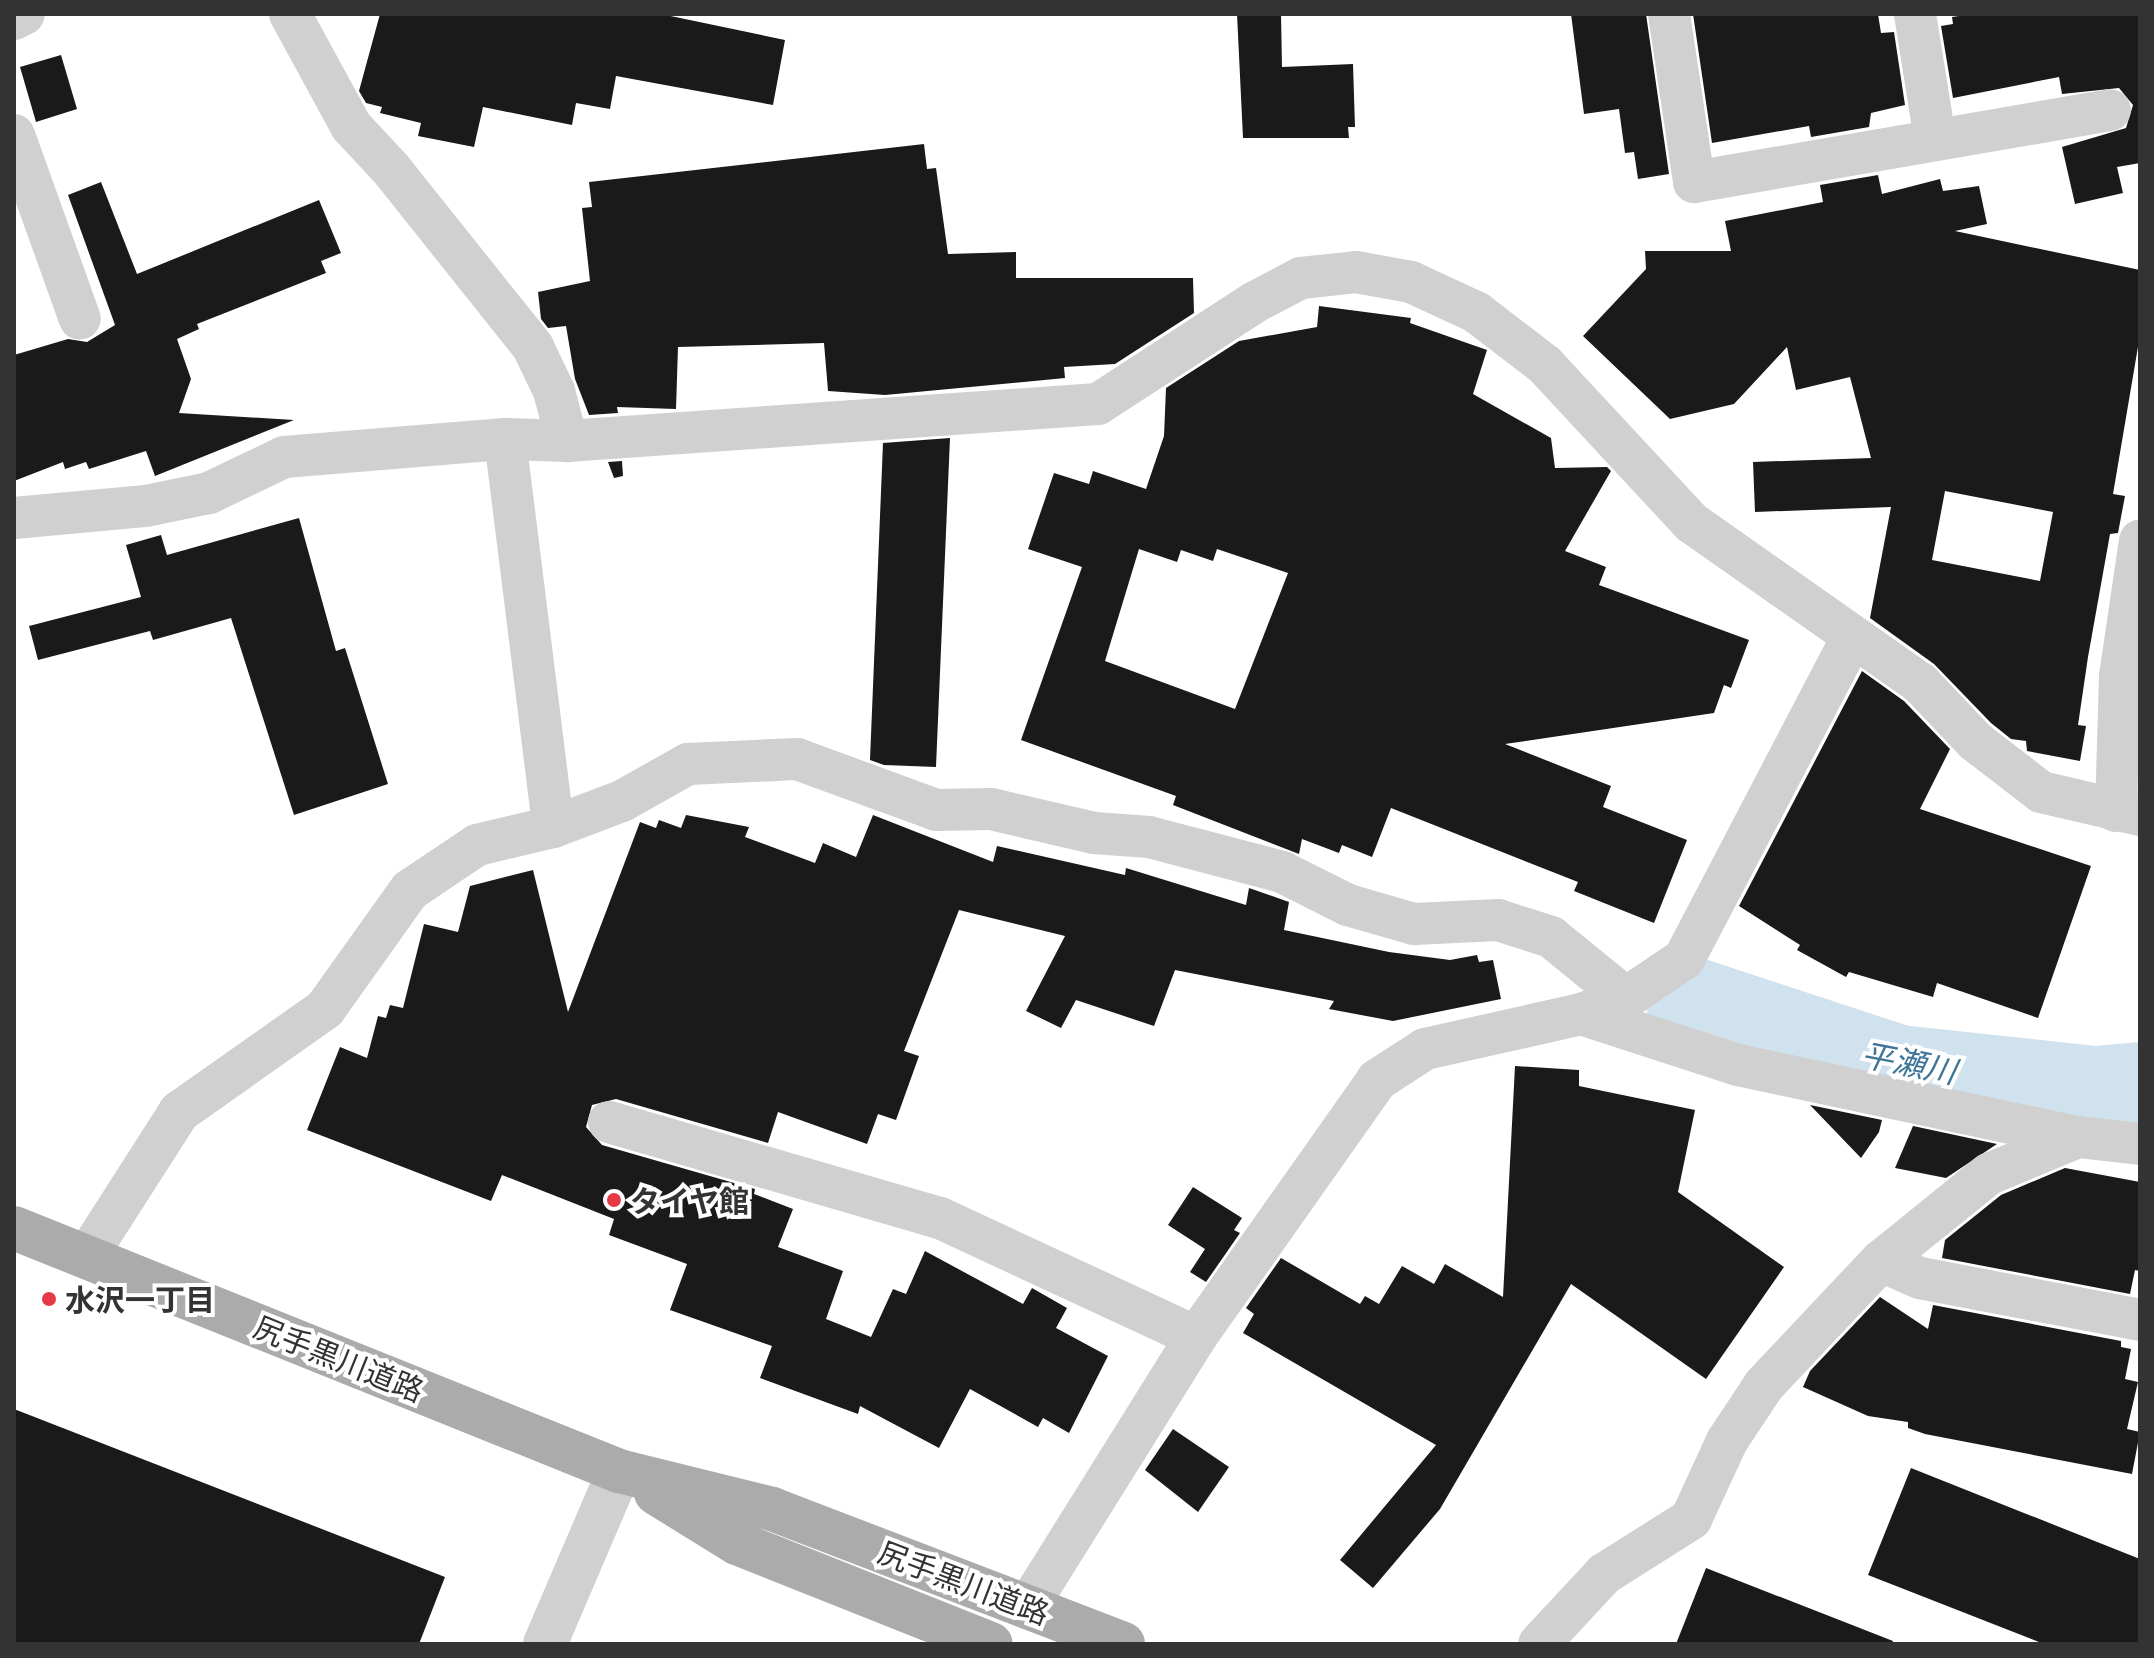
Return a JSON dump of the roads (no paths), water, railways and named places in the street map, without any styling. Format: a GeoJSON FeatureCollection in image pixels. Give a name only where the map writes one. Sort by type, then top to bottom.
{"type":"FeatureCollection","features":[{"type":"Feature","properties":{"kind":"main road","name":"尻手黒川道路"},"geometry":{"type":"LineString","coordinates":[[14,1228],[619,1471],[772,1509],[1123,1644]]}},
{"type":"Feature","properties":{"kind":"main road","name":"尻手黒川道路"},"geometry":{"type":"LineString","coordinates":[[619,1471],[737,1543],[991,1644]]}},
{"type":"Feature","properties":{"kind":"street"},"geometry":{"type":"LineString","coordinates":[[14,19],[24,14]]}},
{"type":"Feature","properties":{"kind":"street"},"geometry":{"type":"LineString","coordinates":[[290,14],[351,126],[391,169],[533,347],[554,391],[567,441]]}},
{"type":"Feature","properties":{"kind":"street"},"geometry":{"type":"LineString","coordinates":[[1669,14],[1694,182],[2110,110]]}},
{"type":"Feature","properties":{"kind":"street"},"geometry":{"type":"LineString","coordinates":[[1915,14],[1935,139]]}},
{"type":"Feature","properties":{"kind":"street"},"geometry":{"type":"LineString","coordinates":[[14,135],[80,319]]}},
{"type":"Feature","properties":{"kind":"street"},"geometry":{"type":"LineString","coordinates":[[14,518],[146,506],[209,493],[284,457],[505,439],[567,441],[1098,404],[1267,296],[1301,278],[1356,272],[1411,282],[1476,312],[1545,365],[1692,523],[1920,683],[1975,741],[2041,792],[2128,813],[2120,676],[2140,540]]}},
{"type":"Feature","properties":{"kind":"street"},"geometry":{"type":"LineString","coordinates":[[505,439],[553,827]]}},
{"type":"Feature","properties":{"kind":"street"},"geometry":{"type":"LineString","coordinates":[[1028,1606],[1196,1337],[1377,1080],[1425,1049],[1581,1014],[1626,998],[1684,959],[1852,638]]}},
{"type":"Feature","properties":{"kind":"street"},"geometry":{"type":"LineString","coordinates":[[87,1256],[179,1112],[325,1009],[410,890],[477,845],[553,827],[622,801],[688,764],[797,759],[936,810],[991,809],[1094,833],[1149,837],[1282,872],[1348,905],[1414,924],[1498,920],[1551,937],[1626,998]]}},
{"type":"Feature","properties":{"kind":"street"},"geometry":{"type":"LineString","coordinates":[[1581,1014],[1738,1065],[2078,1137],[2140,1144]]}},
{"type":"Feature","properties":{"kind":"street"},"geometry":{"type":"LineString","coordinates":[[609,1122],[940,1218],[1196,1337]]}},
{"type":"Feature","properties":{"kind":"street"},"geometry":{"type":"LineString","coordinates":[[1539,1644],[1604,1574],[1691,1519],[1727,1441],[1764,1385],[1881,1261],[1989,1174],[2078,1137]]}},
{"type":"Feature","properties":{"kind":"street"},"geometry":{"type":"LineString","coordinates":[[1881,1261],[1920,1278],[2140,1320]]}},
{"type":"Feature","properties":{"kind":"street"},"geometry":{"type":"LineString","coordinates":[[545,1644],[619,1471]]}},
{"type":"Feature","properties":{"kind":"waterway","name":"平瀬川"},"geometry":{"type":"LineString","coordinates":[[1686,997],[1899,1067],[2097,1088],[2140,1084]]}},
{"type":"Feature","properties":{"kind":"place","name":"タイヤ館"},"geometry":{"type":"Point","coordinates":[614,1200]}},
{"type":"Feature","properties":{"kind":"place","name":"水沢一丁目"},"geometry":{"type":"Point","coordinates":[49,1299]}}]}
